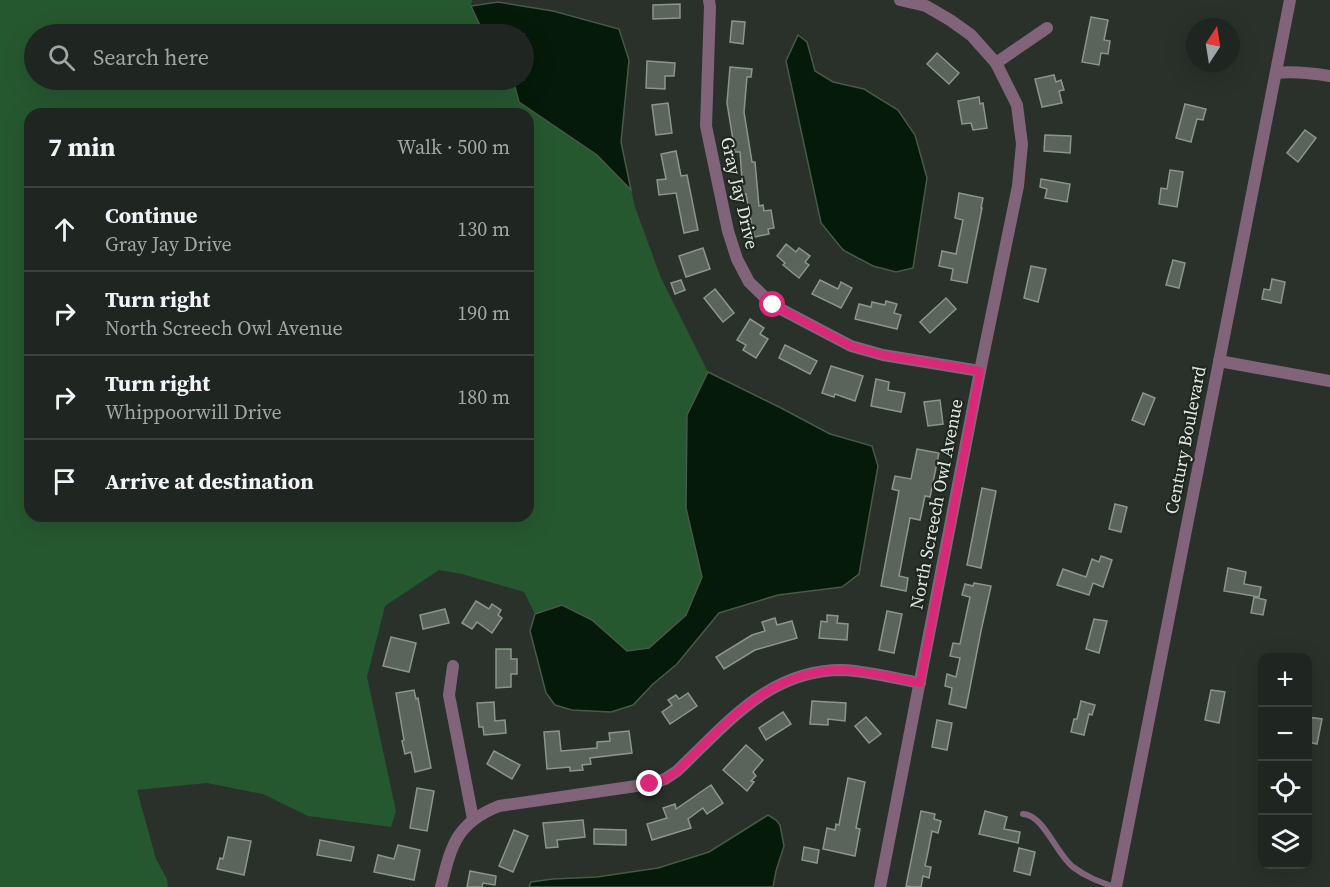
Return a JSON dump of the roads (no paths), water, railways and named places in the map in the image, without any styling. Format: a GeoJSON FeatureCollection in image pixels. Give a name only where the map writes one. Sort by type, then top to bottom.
{"type":"FeatureCollection","features":[{"type":"Feature","properties":{"kind":"street","name":"Gray Jay Drive"},"geometry":{"type":"LineString","coordinates":[[709,0],[706,126],[728,231],[737,259],[750,282],[773,305],[851,346],[883,355],[980,371]]}},
{"type":"Feature","properties":{"kind":"street","name":"North Screech Owl Avenue"},"geometry":{"type":"LineString","coordinates":[[880,887],[1018,186],[1022,144],[1017,105],[996,63],[971,35],[950,20],[926,6],[900,0]]}},
{"type":"Feature","properties":{"kind":"street","name":"Century Boulevard"},"geometry":{"type":"LineString","coordinates":[[1115,887],[1290,0]]}},
{"type":"Feature","properties":{"kind":"street"},"geometry":{"type":"LineString","coordinates":[[996,63],[1047,28]]}},
{"type":"Feature","properties":{"kind":"street"},"geometry":{"type":"LineString","coordinates":[[1276,73],[1307,72],[1330,76]]}},
{"type":"Feature","properties":{"kind":"street"},"geometry":{"type":"LineString","coordinates":[[1219,361],[1330,381]]}},
{"type":"Feature","properties":{"kind":"street"},"geometry":{"type":"LineString","coordinates":[[453,666],[449,695],[473,819]]}},
{"type":"Feature","properties":{"kind":"street"},"geometry":{"type":"LineString","coordinates":[[441,887],[448,855],[464,828],[473,819],[499,806],[650,784],[665,779],[677,771],[747,705],[771,688],[800,676],[842,670],[920,683]]}},
{"type":"Feature","properties":{"kind":"lane"},"geometry":{"type":"LineString","coordinates":[[1023,814],[1029,814],[1035,818],[1071,866],[1091,879],[1115,887]]}}]}
